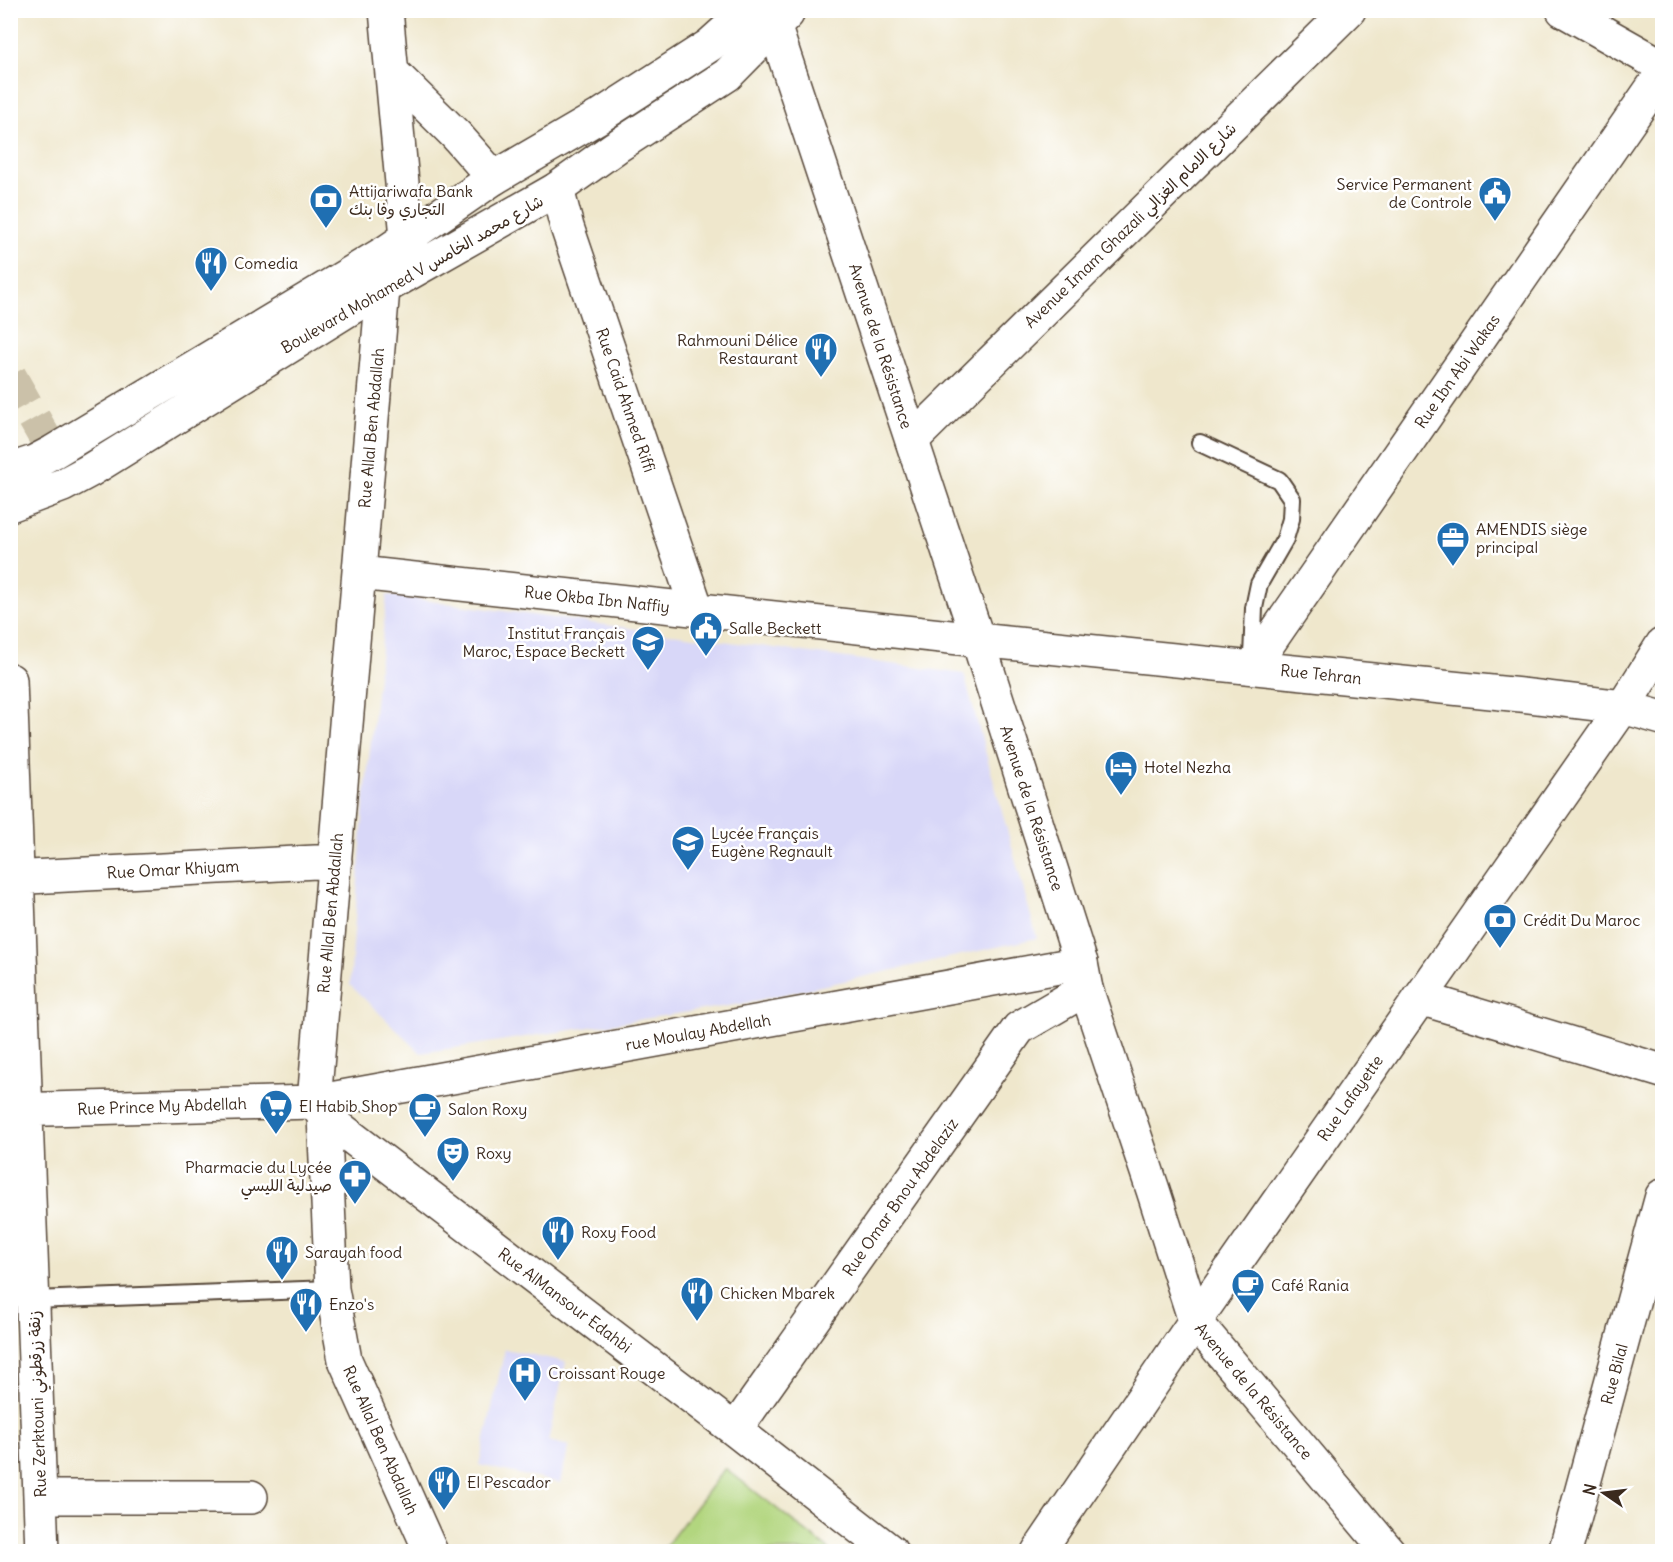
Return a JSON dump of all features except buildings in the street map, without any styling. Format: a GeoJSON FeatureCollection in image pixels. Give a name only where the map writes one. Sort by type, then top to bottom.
{"type":"FeatureCollection","features":[{"type":"Feature","properties":{"kind":"street","name":"Rue Allal Ben Abdallah"},"geometry":{"type":"LineString","coordinates":[[387,10],[393,73],[396,245],[383,288],[335,861],[319,1109],[332,1290],[345,1360],[431,1551]]}},
{"type":"Feature","properties":{"kind":"street","name":"Avenue Imam Ghazali شارع الامام الغزالي"},"geometry":{"type":"LineString","coordinates":[[912,440],[1349,10]]}},
{"type":"Feature","properties":{"kind":"street"},"geometry":{"type":"LineString","coordinates":[[1563,10],[1662,66]]}},
{"type":"Feature","properties":{"kind":"street","name":"Avenue de la Résistance"},"geometry":{"type":"LineString","coordinates":[[771,14],[978,640],[1195,1321],[1389,1551]]}},
{"type":"Feature","properties":{"kind":"street","name":"Boulevard Mohamed V شارع محمد الخامس"},"geometry":{"type":"LineString","coordinates":[[10,470],[34,462],[53,452],[396,245],[494,178],[600,116],[710,45],[771,14]]}},
{"type":"Feature","properties":{"kind":"street","name":"Boulevard Mohamed V شارع محمد الخامس"},"geometry":{"type":"LineString","coordinates":[[10,505],[63,485],[89,471],[383,288],[557,189],[616,147],[728,75],[771,14]]}},
{"type":"Feature","properties":{"kind":"street"},"geometry":{"type":"LineString","coordinates":[[393,73],[456,135],[494,178]]}},
{"type":"Feature","properties":{"kind":"street","name":"Rue Ibn Abi Wakas"},"geometry":{"type":"LineString","coordinates":[[1251,667],[1662,74]]}},
{"type":"Feature","properties":{"kind":"street","name":"Rue Caid Ahmed Riffi"},"geometry":{"type":"LineString","coordinates":[[557,189],[567,227],[697,610]]}},
{"type":"Feature","properties":{"kind":"street","name":"Rue Okba Ibn Naffiy"},"geometry":{"type":"LineString","coordinates":[[359,573],[978,640]]}},
{"type":"Feature","properties":{"kind":"street","name":"Rue Tehran"},"geometry":{"type":"LineString","coordinates":[[978,640],[1623,707],[1662,718]]}},
{"type":"Feature","properties":{"kind":"street","name":"Rue Lafayette"},"geometry":{"type":"LineString","coordinates":[[1038,1551],[1195,1321],[1623,707],[1662,645]]}},
{"type":"Feature","properties":{"kind":"street","name":"Rue Zerktouni زنقة زرقطوني"},"geometry":{"type":"LineString","coordinates":[[10,680],[22,1300],[40,1497],[42,1551]]}},
{"type":"Feature","properties":{"kind":"street","name":"Rue Omar Khiyam"},"geometry":{"type":"LineString","coordinates":[[14,878],[335,861]]}},
{"type":"Feature","properties":{"kind":"street","name":"rue Moulay Abdellah"},"geometry":{"type":"LineString","coordinates":[[319,1109],[1084,976]]}},
{"type":"Feature","properties":{"kind":"street","name":"Rue Omar Bnou Abdelaziz"},"geometry":{"type":"LineString","coordinates":[[735,1430],[1019,1028],[1084,976]]}},
{"type":"Feature","properties":{"kind":"street"},"geometry":{"type":"LineString","coordinates":[[1420,998],[1662,1071]]}},
{"type":"Feature","properties":{"kind":"street","name":"Rue Prince My Abdellah"},"geometry":{"type":"LineString","coordinates":[[18,1110],[319,1109]]}},
{"type":"Feature","properties":{"kind":"street","name":"Rue AlMansour Edahbi"},"geometry":{"type":"LineString","coordinates":[[319,1109],[891,1551]]}},
{"type":"Feature","properties":{"kind":"street","name":"Rue Bilal"},"geometry":{"type":"LineString","coordinates":[[1565,1551],[1662,1196]]}},
{"type":"Feature","properties":{"kind":"street"},"geometry":{"type":"LineString","coordinates":[[40,1497],[251,1497]]}},
{"type":"Feature","properties":{"kind":"lane"},"geometry":{"type":"LineString","coordinates":[[1200,443],[1279,480],[1292,499],[1291,519],[1285,538],[1259,584],[1254,608],[1251,667]]}},
{"type":"Feature","properties":{"kind":"lane"},"geometry":{"type":"LineString","coordinates":[[22,1300],[332,1290]]}},
{"type":"Feature","properties":{"kind":"shaded area","name":"Lycée Français Eugène Regnault"},"geometry":{"type":"Polygon","coordinates":[[[387,595],[964,674],[1037,938],[741,1004],[421,1053],[350,985],[364,804],[387,595]]]}},
{"type":"Feature","properties":{"kind":"shaded area","name":"Croissant Rouge"},"geometry":{"type":"Polygon","coordinates":[[[505,1349],[566,1362],[548,1441],[569,1446],[560,1483],[479,1465],[505,1349]]]}},
{"type":"Feature","properties":{"kind":"green space"},"geometry":{"type":"Polygon","coordinates":[[[725,1468],[831,1551],[662,1551],[725,1468]]]}},
{"type":"Feature","properties":{"kind":"tunnel"},"geometry":{"type":"LineString","coordinates":[[10,376],[53,452]]}},
{"type":"Feature","properties":{"kind":"place","name":"Service Permanent de Controle"},"geometry":{"type":"Point","coordinates":[1495,222]}},
{"type":"Feature","properties":{"kind":"place","name":"Attijariwafa Bank التجاري وفا بنك"},"geometry":{"type":"Point","coordinates":[326,229]}},
{"type":"Feature","properties":{"kind":"place","name":"Comedia"},"geometry":{"type":"Point","coordinates":[211,292]}},
{"type":"Feature","properties":{"kind":"place","name":"Rahmouni Délice Restaurant"},"geometry":{"type":"Point","coordinates":[821,378]}},
{"type":"Feature","properties":{"kind":"place","name":"AMENDIS siège principal"},"geometry":{"type":"Point","coordinates":[1453,567]}},
{"type":"Feature","properties":{"kind":"place","name":"Salle Beckett"},"geometry":{"type":"Point","coordinates":[706,657]}},
{"type":"Feature","properties":{"kind":"place","name":"Institut Français Maroc, Espace Beckett"},"geometry":{"type":"Point","coordinates":[648,671]}},
{"type":"Feature","properties":{"kind":"place","name":"Hotel Nezha"},"geometry":{"type":"Point","coordinates":[1121,796]}},
{"type":"Feature","properties":{"kind":"place","name":"Lycée Français Eugène Regnault"},"geometry":{"type":"Point","coordinates":[688,871]}},
{"type":"Feature","properties":{"kind":"place","name":"Crédit Du Maroc"},"geometry":{"type":"Point","coordinates":[1500,949]}},
{"type":"Feature","properties":{"kind":"place","name":"El Habib Shop"},"geometry":{"type":"Point","coordinates":[276,1135]}},
{"type":"Feature","properties":{"kind":"place","name":"Salon Roxy"},"geometry":{"type":"Point","coordinates":[425,1138]}},
{"type":"Feature","properties":{"kind":"place","name":"Roxy"},"geometry":{"type":"Point","coordinates":[453,1182]}},
{"type":"Feature","properties":{"kind":"place","name":"Pharmacie du Lycée صيدلية الليسي"},"geometry":{"type":"Point","coordinates":[355,1205]}},
{"type":"Feature","properties":{"kind":"place","name":"Roxy Food"},"geometry":{"type":"Point","coordinates":[558,1261]}},
{"type":"Feature","properties":{"kind":"place","name":"Sarayah food"},"geometry":{"type":"Point","coordinates":[282,1281]}},
{"type":"Feature","properties":{"kind":"place","name":"Café Rania"},"geometry":{"type":"Point","coordinates":[1248,1314]}},
{"type":"Feature","properties":{"kind":"place","name":"Chicken Mbarek"},"geometry":{"type":"Point","coordinates":[697,1322]}},
{"type":"Feature","properties":{"kind":"place","name":"Enzo's"},"geometry":{"type":"Point","coordinates":[306,1333]}},
{"type":"Feature","properties":{"kind":"place","name":"Croissant Rouge"},"geometry":{"type":"Point","coordinates":[525,1402]}},
{"type":"Feature","properties":{"kind":"place","name":"El Pescador"},"geometry":{"type":"Point","coordinates":[444,1511]}}]}
